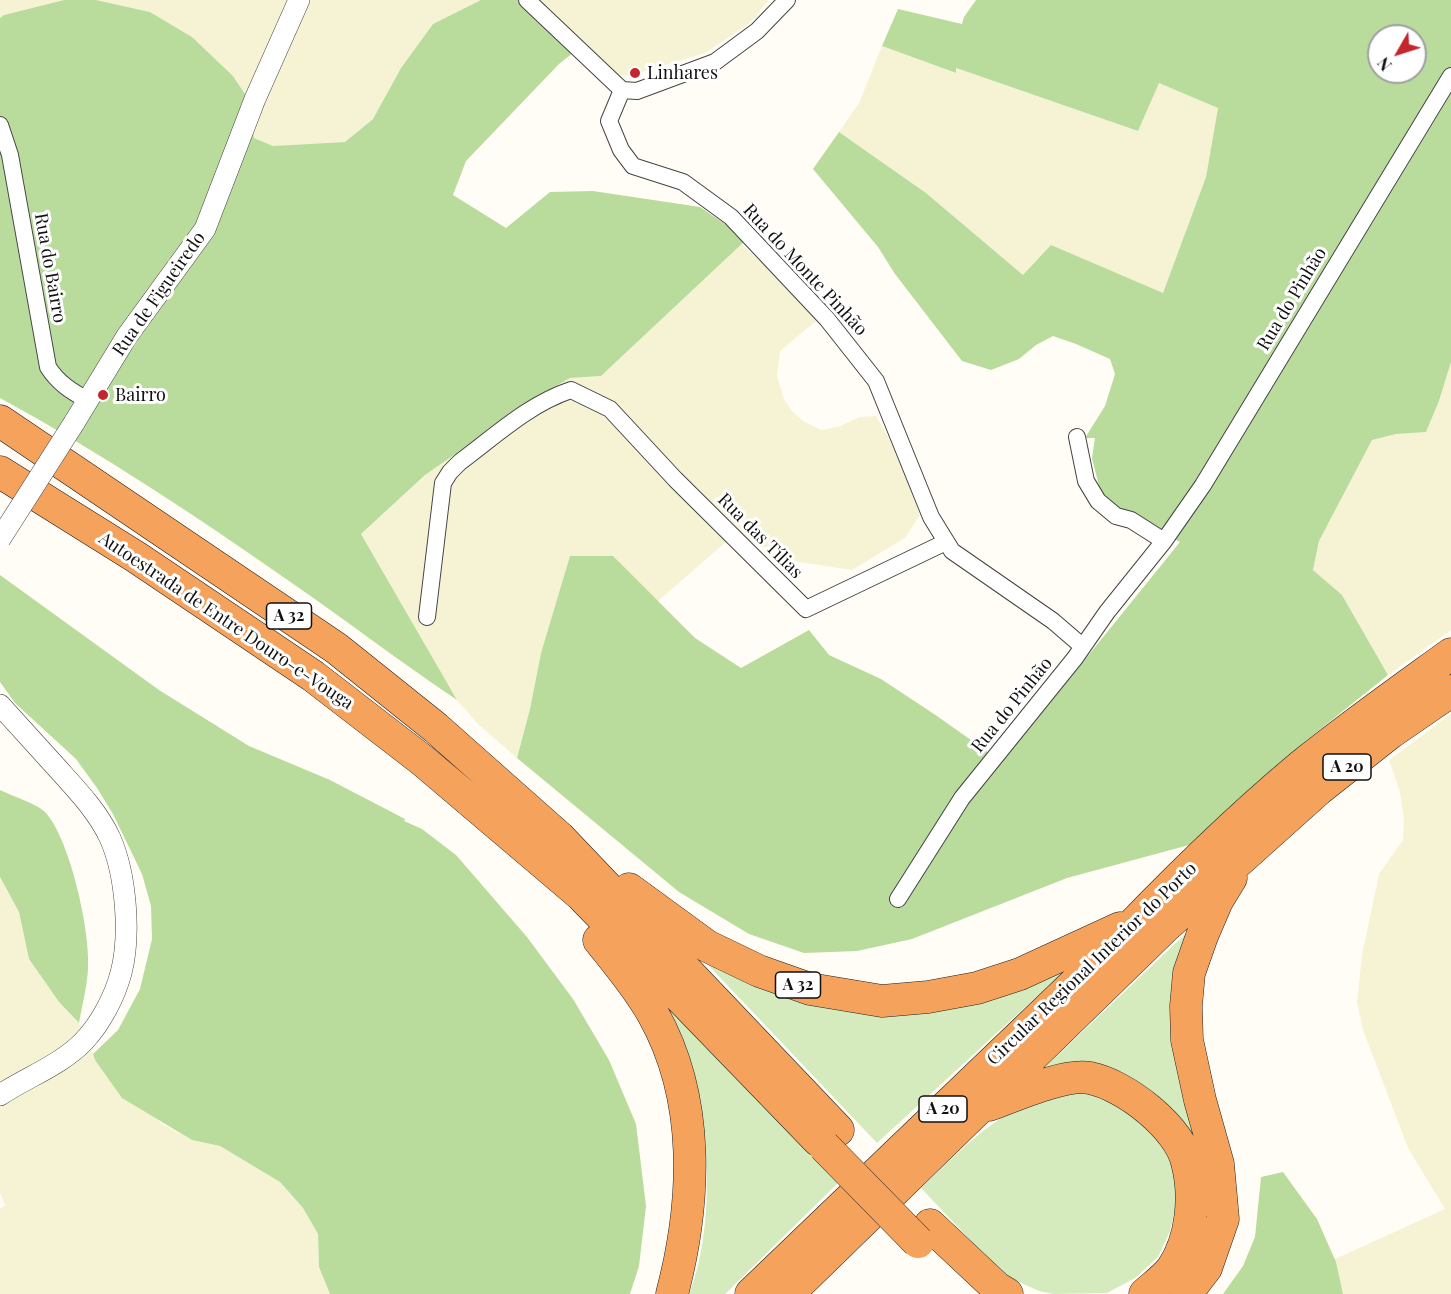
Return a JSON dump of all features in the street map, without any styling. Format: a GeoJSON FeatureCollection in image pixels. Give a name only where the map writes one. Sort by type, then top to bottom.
{"type":"FeatureCollection","features":[{"type":"Feature","properties":{"kind":"highway","name":"Autoestrada de Entre Douro-e-Vouga"},"geometry":{"type":"LineString","coordinates":[[0,421],[336,648],[436,728],[559,837]]}},
{"type":"Feature","properties":{"kind":"highway","name":"Autoestrada de Entre Douro-e-Vouga"},"geometry":{"type":"LineString","coordinates":[[0,472],[136,556],[313,676],[422,760],[528,850]]}},
{"type":"Feature","properties":{"kind":"highway","name":"Circular Regional Interior do Porto"},"geometry":{"type":"LineString","coordinates":[[788,1294],[1166,926],[1300,767],[1451,654]]}},
{"type":"Feature","properties":{"kind":"highway","name":"Circular Regional Interior do Porto"},"geometry":{"type":"LineString","coordinates":[[751,1294],[1135,922],[1239,841],[1319,789],[1390,733],[1451,691]]}},
{"type":"Feature","properties":{"kind":"highway","name":"A 32"},"geometry":{"type":"LineString","coordinates":[[559,837],[706,946],[759,971],[810,989],[882,1001],[928,997],[977,988],[1020,974],[1071,952],[1097,937],[1135,922]]}},
{"type":"Feature","properties":{"kind":"highway","name":"A 32"},"geometry":{"type":"LineString","coordinates":[[559,837],[831,1138]]}},
{"type":"Feature","properties":{"kind":"highway"},"geometry":{"type":"LineString","coordinates":[[1186,1294],[1206,1269],[1223,1219],[1218,1164],[1200,1100],[1187,1040],[1186,1006],[1189,973],[1239,841]]}},
{"type":"Feature","properties":{"kind":"highway","name":"A 32"},"geometry":{"type":"LineString","coordinates":[[528,850],[581,895],[831,1138],[924,1234],[973,1294]]}},
{"type":"Feature","properties":{"kind":"highway","name":"A 32"},"geometry":{"type":"LineString","coordinates":[[528,850],[635,985],[654,1015],[669,1049],[682,1091],[691,1171],[684,1241],[672,1294]]}},
{"type":"Feature","properties":{"kind":"highway"},"geometry":{"type":"LineString","coordinates":[[977,1110],[1054,1081],[1089,1078],[1120,1090],[1152,1110],[1173,1136],[1187,1160],[1192,1196],[1188,1233],[1172,1269],[1145,1294]]}},
{"type":"Feature","properties":{"kind":"highway","name":"A 32"},"geometry":{"type":"LineString","coordinates":[[924,1234],[1007,1294]]}},
{"type":"Feature","properties":{"kind":"street","name":"Rua de Figueiredo"},"geometry":{"type":"LineString","coordinates":[[0,539],[127,336],[205,229],[255,99],[299,0]]}},
{"type":"Feature","properties":{"kind":"street"},"geometry":{"type":"LineString","coordinates":[[527,0],[622,90],[637,90],[715,62],[757,31],[787,0]]}},
{"type":"Feature","properties":{"kind":"street","name":"Rua do Pinhão"},"geometry":{"type":"LineString","coordinates":[[898,898],[962,798],[1164,541],[1203,485],[1451,76]]}},
{"type":"Feature","properties":{"kind":"street","name":"Rua do Monte Pinhão"},"geometry":{"type":"LineString","coordinates":[[622,90],[609,122],[621,150],[633,166],[683,182],[731,217],[827,319],[876,381],[931,518],[952,551],[1053,621],[1083,646]]}},
{"type":"Feature","properties":{"kind":"street","name":"Rua do Bairro"},"geometry":{"type":"LineString","coordinates":[[0,125],[10,154],[48,367],[64,387],[87,400]]}},
{"type":"Feature","properties":{"kind":"street","name":"Rua das Tílias"},"geometry":{"type":"LineString","coordinates":[[427,617],[443,483],[460,462],[534,407],[552,396],[571,390],[610,409],[675,479],[806,609],[946,542]]}},
{"type":"Feature","properties":{"kind":"street"},"geometry":{"type":"LineString","coordinates":[[1077,437],[1086,481],[1098,501],[1116,516],[1131,520],[1164,541]]}},
{"type":"Feature","properties":{"kind":"street"},"geometry":{"type":"LineString","coordinates":[[0,705],[84,798],[110,837],[120,869],[126,930],[121,973],[108,1006],[84,1041],[48,1068],[0,1095]]}},
{"type":"Feature","properties":{"kind":"shaded area"},"geometry":{"type":"Polygon","coordinates":[[[0,0],[64,0],[4,15],[0,18],[0,0]]]}},
{"type":"Feature","properties":{"kind":"shaded area"},"geometry":{"type":"Polygon","coordinates":[[[96,0],[481,0],[433,24],[401,68],[373,119],[345,142],[272,146],[254,138],[247,97],[233,76],[192,37],[150,12],[96,0]]]}},
{"type":"Feature","properties":{"kind":"shaded area"},"geometry":{"type":"Polygon","coordinates":[[[519,0],[769,0],[750,23],[705,53],[629,76],[614,74],[519,0]]]}},
{"type":"Feature","properties":{"kind":"shaded area"},"geometry":{"type":"Polygon","coordinates":[[[882,46],[955,73],[955,68],[1138,131],[1159,82],[1218,108],[1206,177],[1163,293],[1023,275],[926,193],[839,132],[859,103],[882,46]]]}},
{"type":"Feature","properties":{"kind":"shaded area"},"geometry":{"type":"Polygon","coordinates":[[[741,244],[821,317],[780,351],[777,376],[784,399],[791,410],[803,421],[821,430],[838,427],[860,417],[876,416],[896,451],[920,515],[905,538],[852,570],[793,561],[735,534],[657,602],[613,556],[570,557],[541,653],[517,758],[478,724],[457,700],[361,534],[425,475],[542,394],[570,378],[601,376],[741,244]]]}},
{"type":"Feature","properties":{"kind":"shaded area"},"geometry":{"type":"Polygon","coordinates":[[[1451,362],[1451,630],[1388,675],[1342,595],[1313,570],[1319,541],[1372,440],[1396,434],[1426,432],[1439,401],[1451,362]]]}},
{"type":"Feature","properties":{"kind":"shaded area"},"geometry":{"type":"Polygon","coordinates":[[[1451,714],[1451,1294],[1343,1294],[1335,1259],[1445,1209],[1408,1148],[1363,1030],[1357,1002],[1362,955],[1379,874],[1403,840],[1404,819],[1400,792],[1389,760],[1451,714]]]}},
{"type":"Feature","properties":{"kind":"shaded area"},"geometry":{"type":"Polygon","coordinates":[[[0,877],[19,912],[29,959],[59,1002],[85,1030],[95,1060],[162,1124],[192,1140],[220,1146],[280,1182],[303,1208],[318,1234],[319,1267],[330,1294],[0,1294],[0,1209],[5,1205],[0,1193],[0,877]]]}},
{"type":"Feature","properties":{"kind":"green space"},"geometry":{"type":"Polygon","coordinates":[[[64,0],[96,0],[150,12],[192,37],[233,76],[247,97],[254,138],[273,146],[345,142],[373,119],[401,68],[433,24],[481,0],[519,0],[579,48],[559,64],[466,161],[453,195],[506,228],[550,192],[593,191],[700,207],[747,239],[601,376],[570,378],[542,394],[425,475],[361,534],[457,700],[183,509],[111,462],[0,398],[0,18],[4,15],[64,0]]]}},
{"type":"Feature","properties":{"kind":"green space"},"geometry":{"type":"Polygon","coordinates":[[[976,0],[1451,0],[1451,362],[1439,401],[1426,432],[1396,434],[1372,440],[1319,541],[1313,570],[1342,595],[1388,675],[1303,743],[1189,845],[1067,878],[912,939],[857,951],[804,953],[749,934],[679,892],[517,758],[541,653],[570,556],[613,556],[695,638],[741,668],[809,630],[829,655],[881,679],[1002,762],[1180,542],[1127,515],[1101,494],[1092,458],[1095,438],[1085,438],[1105,406],[1115,374],[1110,359],[1053,336],[1036,345],[1019,359],[991,370],[962,361],[895,274],[878,247],[813,169],[839,132],[926,193],[1023,275],[1051,245],[1163,293],[1206,177],[1218,108],[1159,83],[1138,131],[956,68],[956,73],[882,46],[898,9],[962,24],[976,0]]]}},
{"type":"Feature","properties":{"kind":"green space"},"geometry":{"type":"Polygon","coordinates":[[[0,575],[159,690],[249,746],[330,780],[405,819],[404,821],[422,829],[456,855],[527,937],[573,999],[609,1060],[636,1124],[646,1206],[639,1266],[630,1294],[330,1294],[319,1267],[318,1234],[303,1208],[280,1182],[220,1146],[192,1140],[122,1098],[93,1054],[118,1030],[140,989],[152,939],[151,906],[142,874],[113,814],[97,788],[76,759],[15,703],[0,682],[0,575]]]}},
{"type":"Feature","properties":{"kind":"green space"},"geometry":{"type":"Polygon","coordinates":[[[0,790],[42,809],[54,825],[63,843],[77,887],[88,953],[87,983],[79,1023],[59,1002],[29,959],[19,912],[0,877],[0,790]]]}},
{"type":"Feature","properties":{"kind":"green space"},"geometry":{"type":"Polygon","coordinates":[[[1196,924],[1210,1164],[1182,1123],[1151,1091],[1120,1075],[1043,1069],[1196,924]]]}},
{"type":"Feature","properties":{"kind":"green space"},"geometry":{"type":"Polygon","coordinates":[[[692,948],[812,998],[1074,962],[877,1143],[692,948]]]}},
{"type":"Feature","properties":{"kind":"green space"},"geometry":{"type":"Polygon","coordinates":[[[663,996],[838,1183],[725,1294],[689,1294],[703,1239],[706,1208],[706,1144],[702,1113],[689,1058],[658,1001],[663,996]]]}},
{"type":"Feature","properties":{"kind":"green space"},"geometry":{"type":"Polygon","coordinates":[[[1064,1093],[1096,1094],[1134,1110],[1160,1135],[1177,1166],[1178,1197],[1170,1231],[1158,1257],[1135,1278],[1107,1293],[1053,1294],[1039,1291],[1006,1276],[921,1188],[971,1141],[998,1120],[1032,1101],[1064,1093]]]}},
{"type":"Feature","properties":{"kind":"green space"},"geometry":{"type":"Polygon","coordinates":[[[1283,1172],[1317,1219],[1336,1262],[1343,1294],[1223,1294],[1243,1266],[1255,1237],[1261,1177],[1283,1172]]]}},
{"type":"Feature","properties":{"kind":"place","name":"Linhares"},"geometry":{"type":"Point","coordinates":[635,73]}},
{"type":"Feature","properties":{"kind":"place","name":"Bairro"},"geometry":{"type":"Point","coordinates":[103,395]}}]}
